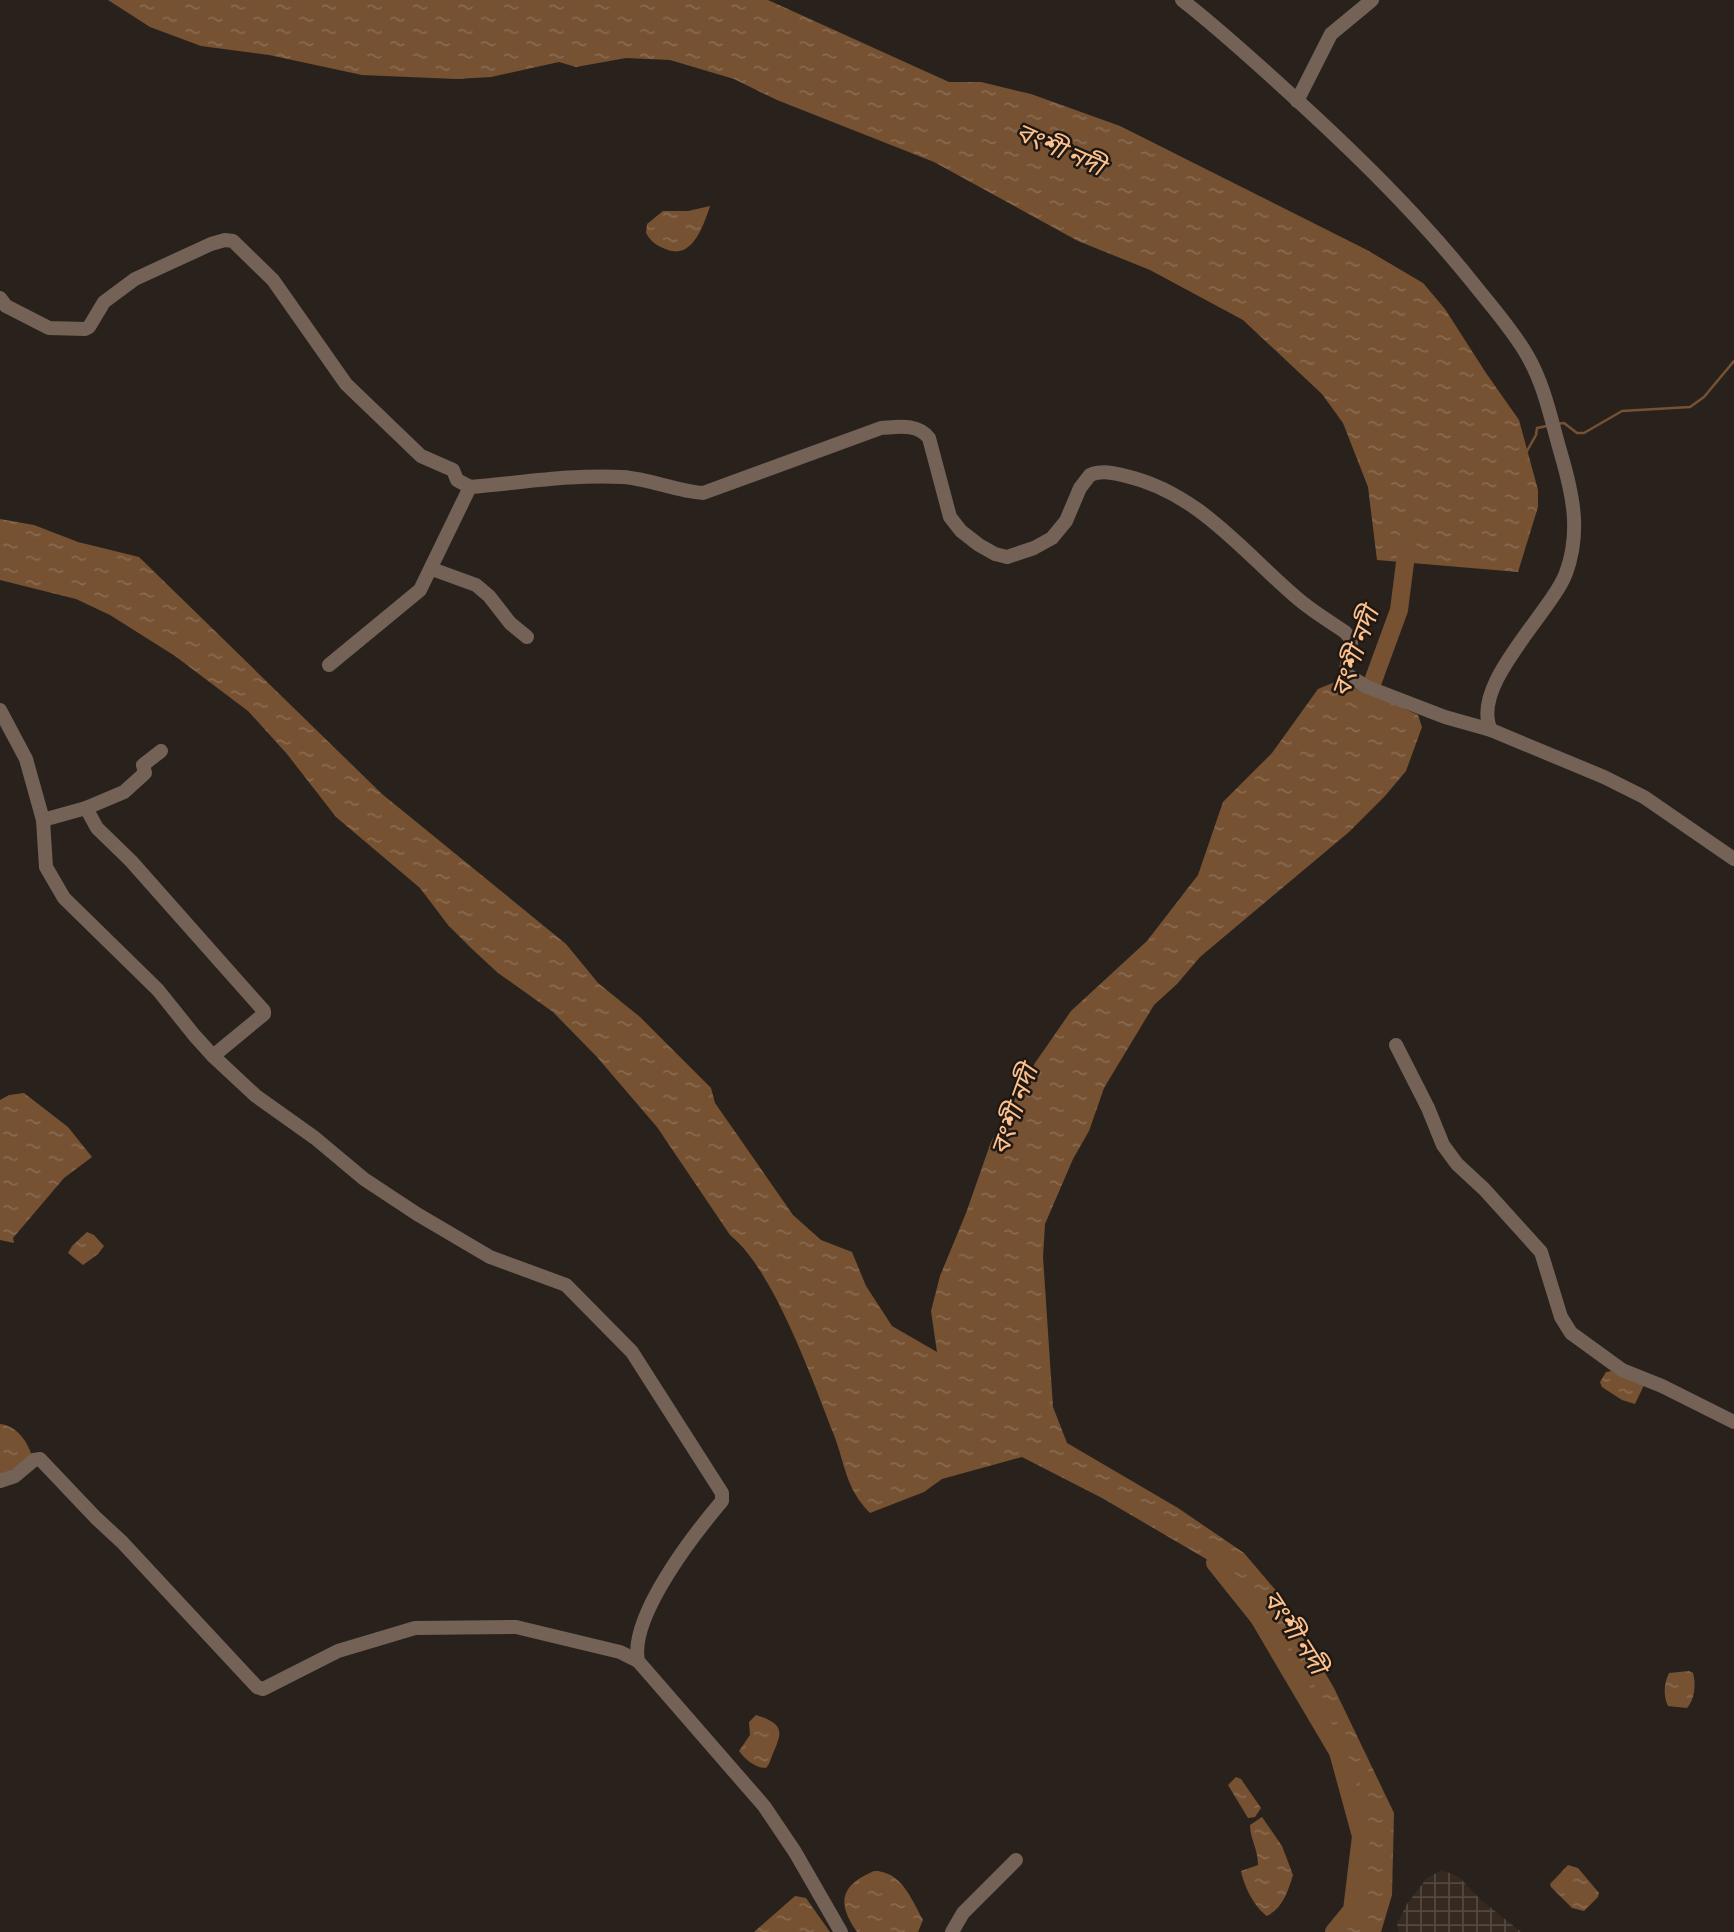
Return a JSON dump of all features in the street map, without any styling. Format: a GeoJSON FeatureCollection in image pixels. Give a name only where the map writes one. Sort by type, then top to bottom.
{"type":"FeatureCollection","features":[{"type":"Feature","properties":{"kind":"street"},"geometry":{"type":"LineString","coordinates":[[1182,0],[1210,21],[1297,100],[1396,195],[1449,253],[1507,325],[1527,355],[1544,390],[1574,505],[1572,553],[1565,576],[1549,603],[1521,640],[1490,695],[1486,715],[1491,730]]}},
{"type":"Feature","properties":{"kind":"street"},"geometry":{"type":"LineString","coordinates":[[1297,100],[1331,34],[1372,0]]}},
{"type":"Feature","properties":{"kind":"street"},"geometry":{"type":"LineString","coordinates":[[0,298],[6,306],[49,328],[81,330],[89,327],[104,302],[135,279],[211,244],[233,241],[273,280],[346,384],[421,456],[453,470],[457,480],[470,487],[624,477],[703,492],[881,428],[907,427],[921,430],[929,438],[950,517],[961,531],[990,551],[1007,557],[1034,548],[1052,538],[1066,521],[1080,488],[1090,475],[1111,472],[1142,479],[1175,493],[1242,545],[1300,601],[1351,639],[1346,674],[1350,678],[1372,689],[1491,730],[1582,766],[1644,797],[1734,859]]}},
{"type":"Feature","properties":{"kind":"street"},"geometry":{"type":"LineString","coordinates":[[328,665],[420,590],[470,487]]}},
{"type":"Feature","properties":{"kind":"street"},"geometry":{"type":"LineString","coordinates":[[432,569],[476,585],[489,596],[510,623],[527,637]]}},
{"type":"Feature","properties":{"kind":"street"},"geometry":{"type":"LineString","coordinates":[[0,710],[26,759],[43,820],[46,867],[64,898],[158,990],[213,1056],[265,1102],[315,1138],[364,1179],[416,1214],[490,1257],[566,1285],[632,1352],[722,1493],[722,1501],[653,1597],[640,1636],[636,1654],[638,1661]]}},
{"type":"Feature","properties":{"kind":"street"},"geometry":{"type":"LineString","coordinates":[[43,820],[86,808],[128,790],[145,773],[143,765],[161,751]]}},
{"type":"Feature","properties":{"kind":"street"},"geometry":{"type":"LineString","coordinates":[[86,808],[97,828],[131,861],[264,1011],[264,1014],[213,1056]]}},
{"type":"Feature","properties":{"kind":"street"},"geometry":{"type":"LineString","coordinates":[[1396,1045],[1428,1108],[1443,1145],[1457,1164],[1541,1252],[1562,1317],[1571,1333],[1622,1370],[1662,1386],[1734,1422]]}},
{"type":"Feature","properties":{"kind":"street"},"geometry":{"type":"LineString","coordinates":[[0,1480],[15,1476],[34,1460],[40,1459],[46,1463],[257,1687],[263,1689],[338,1651],[415,1628],[516,1627],[620,1652],[638,1661],[764,1806],[795,1852],[841,1932]]}},
{"type":"Feature","properties":{"kind":"street"},"geometry":{"type":"LineString","coordinates":[[953,1932],[963,1913],[1016,1860]]}},
{"type":"Feature","properties":{"kind":"shaded area"},"geometry":{"type":"Polygon","coordinates":[[[1442,1870],[1459,1877],[1481,1900],[1521,1932],[1399,1932],[1397,1924],[1407,1904],[1427,1878],[1442,1870]]]}},
{"type":"Feature","properties":{"kind":"water"},"geometry":{"type":"Polygon","coordinates":[[[108,0],[768,0],[949,82],[981,82],[1031,94],[1120,126],[1367,250],[1423,283],[1445,309],[1519,420],[1538,490],[1538,507],[1518,572],[1377,560],[1368,487],[1343,423],[1322,394],[1243,320],[1150,270],[1078,241],[934,162],[777,100],[734,79],[670,60],[626,58],[576,67],[559,62],[491,77],[456,79],[362,75],[269,55],[201,46],[150,27],[108,0]]]}},
{"type":"Feature","properties":{"kind":"water"},"geometry":{"type":"Polygon","coordinates":[[[710,206],[696,238],[684,249],[664,249],[646,233],[647,224],[663,211],[688,211],[710,206]]]}},
{"type":"Feature","properties":{"kind":"water"},"geometry":{"type":"Polygon","coordinates":[[[0,519],[34,525],[78,542],[139,557],[382,794],[566,944],[598,983],[640,1017],[711,1088],[715,1103],[793,1215],[821,1240],[852,1252],[866,1286],[892,1326],[937,1352],[931,1311],[940,1276],[991,1142],[1035,1063],[1071,1011],[1147,941],[1198,875],[1223,802],[1272,753],[1318,689],[1335,682],[1370,693],[1418,715],[1422,727],[1406,771],[1385,796],[1349,832],[1200,957],[1154,1005],[1104,1088],[1089,1131],[1073,1159],[1045,1224],[1043,1257],[1053,1407],[1067,1443],[1178,1508],[1244,1553],[1278,1593],[1334,1688],[1394,1813],[1392,1895],[1381,1932],[1334,1932],[1356,1888],[1366,1825],[1337,1742],[1249,1601],[1208,1560],[1102,1498],[1022,1457],[942,1479],[924,1492],[870,1513],[851,1485],[791,1328],[762,1274],[746,1251],[730,1235],[657,1127],[597,1057],[553,1012],[498,973],[448,925],[420,888],[336,817],[287,754],[248,711],[175,656],[110,615],[76,599],[0,580],[0,519]]]}},
{"type":"Feature","properties":{"kind":"water"},"geometry":{"type":"Polygon","coordinates":[[[24,1093],[68,1127],[92,1157],[64,1178],[13,1238],[14,1243],[0,1240],[0,1100],[9,1095],[24,1093]]]}},
{"type":"Feature","properties":{"kind":"water"},"geometry":{"type":"Polygon","coordinates":[[[87,1232],[94,1235],[104,1246],[83,1265],[68,1253],[87,1232]]]}},
{"type":"Feature","properties":{"kind":"water"},"geometry":{"type":"Polygon","coordinates":[[[1611,1371],[1644,1385],[1635,1404],[1622,1400],[1602,1387],[1600,1382],[1606,1372],[1611,1371]]]}},
{"type":"Feature","properties":{"kind":"water"},"geometry":{"type":"Polygon","coordinates":[[[0,1424],[20,1435],[32,1456],[26,1463],[0,1475],[0,1424]]]}},
{"type":"Feature","properties":{"kind":"water"},"geometry":{"type":"Polygon","coordinates":[[[1669,1673],[1693,1673],[1694,1682],[1690,1704],[1687,1708],[1668,1706],[1665,1690],[1669,1673]]]}},
{"type":"Feature","properties":{"kind":"water"},"geometry":{"type":"Polygon","coordinates":[[[756,1715],[774,1723],[779,1733],[766,1768],[751,1763],[739,1751],[750,1735],[749,1722],[756,1715]]]}},
{"type":"Feature","properties":{"kind":"water"},"geometry":{"type":"Polygon","coordinates":[[[1236,1777],[1241,1779],[1261,1808],[1255,1817],[1248,1818],[1228,1785],[1236,1777]]]}},
{"type":"Feature","properties":{"kind":"water"},"geometry":{"type":"Polygon","coordinates":[[[1262,1817],[1282,1846],[1293,1875],[1281,1904],[1267,1916],[1250,1896],[1241,1871],[1258,1865],[1250,1825],[1262,1817]]]}},
{"type":"Feature","properties":{"kind":"water"},"geometry":{"type":"Polygon","coordinates":[[[1568,1865],[1578,1868],[1599,1893],[1584,1911],[1572,1908],[1551,1887],[1550,1884],[1568,1865]]]}},
{"type":"Feature","properties":{"kind":"water"},"geometry":{"type":"Polygon","coordinates":[[[874,1871],[891,1876],[904,1887],[923,1920],[918,1932],[857,1932],[846,1912],[845,1896],[854,1882],[874,1871]]]}},
{"type":"Feature","properties":{"kind":"water"},"geometry":{"type":"Polygon","coordinates":[[[795,1896],[806,1898],[830,1932],[754,1932],[795,1896]]]}},
{"type":"Feature","properties":{"kind":"waterway"},"geometry":{"type":"LineString","coordinates":[[1557,424],[1564,423],[1577,433],[1584,433],[1622,411],[1690,407],[1704,397],[1734,361]]}},
{"type":"Feature","properties":{"kind":"waterway"},"geometry":{"type":"LineString","coordinates":[[1527,451],[1537,428],[1547,426]]}},
{"type":"Feature","properties":{"kind":"waterway","name":"বংশী নদী"},"geometry":{"type":"LineString","coordinates":[[1365,703],[1399,610],[1408,539]]}},
{"type":"Feature","properties":{"kind":"waterway","name":"বংশী নদী"},"geometry":{"type":"LineString","coordinates":[[1215,1563],[1259,1618],[1338,1752],[1361,1836],[1352,1910],[1334,1932]]}}]}
